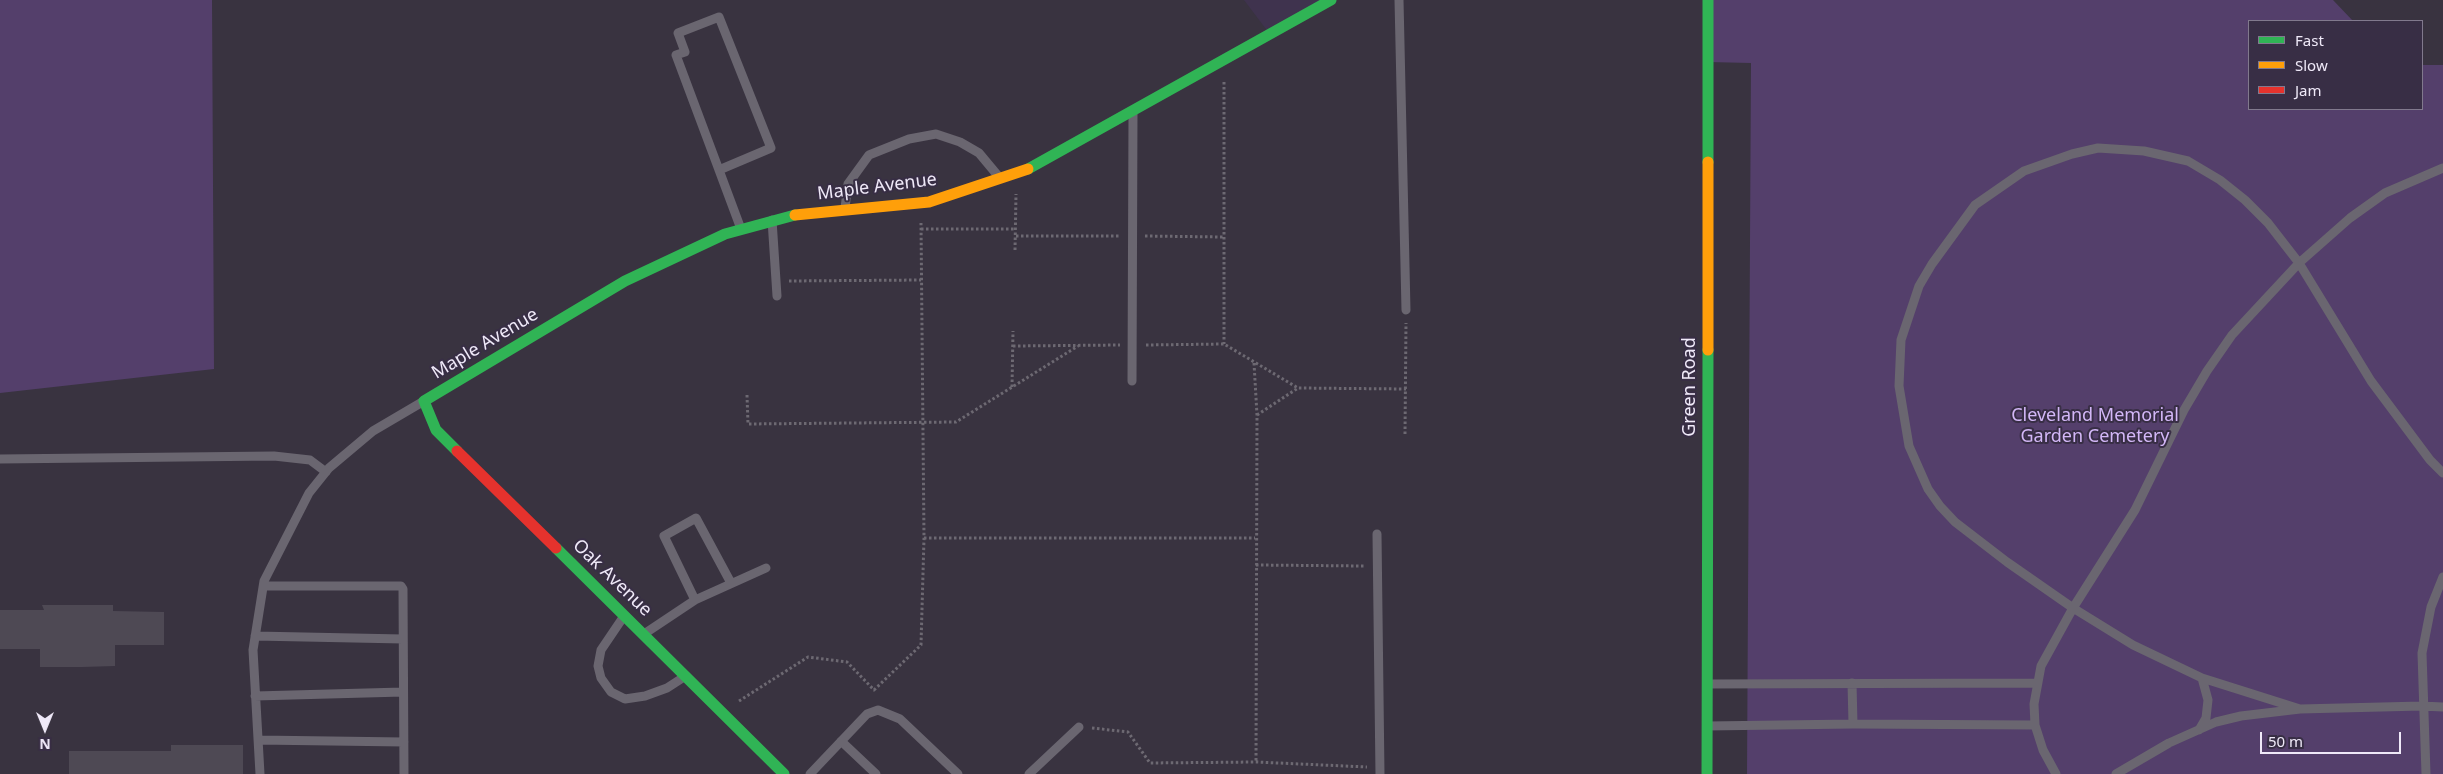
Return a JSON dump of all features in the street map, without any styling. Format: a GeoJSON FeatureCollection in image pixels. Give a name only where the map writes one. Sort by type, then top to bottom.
{"type":"FeatureCollection","features":[{"type":"Feature","properties":{"kind":"street","name":"Maple Avenue"},"geometry":{"type":"LineString","coordinates":[[424,401],[625,281],[725,234],[786,216],[920,203],[1036,167],[1224,58],[1331,0]]}},
{"type":"Feature","properties":{"kind":"street","name":"Green Road"},"geometry":{"type":"LineString","coordinates":[[1707,774],[1708,0]]}},
{"type":"Feature","properties":{"kind":"street","name":"Oak Avenue"},"geometry":{"type":"LineString","coordinates":[[424,401],[436,430],[784,774]]}},
{"type":"Feature","properties":{"kind":"lane"},"geometry":{"type":"LineString","coordinates":[[1399,0],[1406,310]]}},
{"type":"Feature","properties":{"kind":"lane"},"geometry":{"type":"LineString","coordinates":[[719,170],[771,148],[719,17],[678,33],[685,52],[676,55],[741,229]]}},
{"type":"Feature","properties":{"kind":"lane"},"geometry":{"type":"LineString","coordinates":[[1132,381],[1133,111]]}},
{"type":"Feature","properties":{"kind":"lane"},"geometry":{"type":"LineString","coordinates":[[845,210],[848,184],[869,155],[909,139],[936,134],[960,142],[979,152],[1001,179]]}},
{"type":"Feature","properties":{"kind":"lane"},"geometry":{"type":"LineString","coordinates":[[2300,709],[2202,678],[2133,645],[2072,608],[1955,522],[1928,489],[1918,469],[1909,446],[1902,416],[1899,386],[1901,340],[1909,312],[1932,264],[1975,204],[2024,171],[2098,148],[2144,151],[2188,161],[2220,180],[2246,200],[2268,223],[2298,263],[2371,380],[2430,460],[2443,472]]}},
{"type":"Feature","properties":{"kind":"lane"},"geometry":{"type":"LineString","coordinates":[[2056,774],[2043,750],[2035,725],[2036,683],[2048,651],[2072,608],[2135,510],[2184,410],[2207,371],[2232,335],[2298,263],[2367,204],[2399,186],[2443,168]]}},
{"type":"Feature","properties":{"kind":"lane"},"geometry":{"type":"LineString","coordinates":[[772,220],[777,296]]}},
{"type":"Feature","properties":{"kind":"lane"},"geometry":{"type":"LineString","coordinates":[[260,774],[253,650],[264,586],[309,493],[326,472],[373,431],[424,401]]}},
{"type":"Feature","properties":{"kind":"lane"},"geometry":{"type":"LineString","coordinates":[[0,459],[274,456],[310,460],[326,472]]}},
{"type":"Feature","properties":{"kind":"lane"},"geometry":{"type":"LineString","coordinates":[[695,600],[664,536],[696,518],[731,583]]}},
{"type":"Feature","properties":{"kind":"lane"},"geometry":{"type":"LineString","coordinates":[[1377,534],[1380,771]]}},
{"type":"Feature","properties":{"kind":"lane"},"geometry":{"type":"LineString","coordinates":[[644,634],[695,600],[766,568]]}},
{"type":"Feature","properties":{"kind":"lane"},"geometry":{"type":"LineString","coordinates":[[2426,774],[2422,706],[2422,653],[2431,607],[2443,577]]}},
{"type":"Feature","properties":{"kind":"lane"},"geometry":{"type":"LineString","coordinates":[[264,586],[401,586],[403,589],[404,774]]}},
{"type":"Feature","properties":{"kind":"lane"},"geometry":{"type":"LineString","coordinates":[[624,616],[601,650],[598,666],[601,678],[611,692],[625,699],[645,696],[666,688],[686,676]]}},
{"type":"Feature","properties":{"kind":"lane"},"geometry":{"type":"LineString","coordinates":[[255,636],[403,639]]}},
{"type":"Feature","properties":{"kind":"lane"},"geometry":{"type":"LineString","coordinates":[[2199,730],[2206,718],[2208,700],[2202,678]]}},
{"type":"Feature","properties":{"kind":"lane"},"geometry":{"type":"LineString","coordinates":[[1707,684],[2036,683]]}},
{"type":"Feature","properties":{"kind":"lane"},"geometry":{"type":"LineString","coordinates":[[1852,684],[1853,724]]}},
{"type":"Feature","properties":{"kind":"lane"},"geometry":{"type":"LineString","coordinates":[[256,696],[403,692]]}},
{"type":"Feature","properties":{"kind":"lane"},"geometry":{"type":"LineString","coordinates":[[2116,774],[2139,759],[2216,722],[2240,716],[2300,709],[2443,707]]}},
{"type":"Feature","properties":{"kind":"lane"},"geometry":{"type":"LineString","coordinates":[[810,774],[867,714],[878,710],[900,719],[958,774]]}},
{"type":"Feature","properties":{"kind":"lane"},"geometry":{"type":"LineString","coordinates":[[1707,726],[1853,724],[2035,725]]}},
{"type":"Feature","properties":{"kind":"lane"},"geometry":{"type":"LineString","coordinates":[[1029,774],[1079,727]]}},
{"type":"Feature","properties":{"kind":"lane"},"geometry":{"type":"LineString","coordinates":[[258,740],[404,742]]}},
{"type":"Feature","properties":{"kind":"lane"},"geometry":{"type":"LineString","coordinates":[[841,741],[876,774]]}},
{"type":"Feature","properties":{"kind":"path"},"geometry":{"type":"LineString","coordinates":[[1224,58],[1224,344],[1298,388],[1406,389]]}},
{"type":"Feature","properties":{"kind":"path"},"geometry":{"type":"LineString","coordinates":[[1015,250],[1016,174]]}},
{"type":"Feature","properties":{"kind":"path"},"geometry":{"type":"LineString","coordinates":[[722,712],[808,657],[847,662],[874,690],[921,645],[924,538],[920,203]]}},
{"type":"Feature","properties":{"kind":"path"},"geometry":{"type":"LineString","coordinates":[[921,229],[1016,229]]}},
{"type":"Feature","properties":{"kind":"path"},"geometry":{"type":"LineString","coordinates":[[776,281],[921,280]]}},
{"type":"Feature","properties":{"kind":"path"},"geometry":{"type":"LineString","coordinates":[[1405,434],[1406,310]]}},
{"type":"Feature","properties":{"kind":"path"},"geometry":{"type":"LineString","coordinates":[[1012,387],[1013,331]]}},
{"type":"Feature","properties":{"kind":"path"},"geometry":{"type":"LineString","coordinates":[[747,395],[748,424],[956,422],[1078,346]]}},
{"type":"Feature","properties":{"kind":"path"},"geometry":{"type":"LineString","coordinates":[[1254,362],[1257,416],[1255,538],[1256,762]]}},
{"type":"Feature","properties":{"kind":"path"},"geometry":{"type":"LineString","coordinates":[[1257,416],[1298,388]]}},
{"type":"Feature","properties":{"kind":"path"},"geometry":{"type":"LineString","coordinates":[[924,538],[1255,538]]}},
{"type":"Feature","properties":{"kind":"path"},"geometry":{"type":"LineString","coordinates":[[1256,565],[1377,566]]}},
{"type":"Feature","properties":{"kind":"path"},"geometry":{"type":"LineString","coordinates":[[1079,727],[1128,732],[1150,764],[1256,762],[1380,771]]}},
{"type":"Feature","properties":{"kind":"shaded area"},"geometry":{"type":"Polygon","coordinates":[[[1244,0],[1331,0],[1269,33],[1244,0]]]}},
{"type":"Feature","properties":{"kind":"green space"},"geometry":{"type":"Polygon","coordinates":[[[0,0],[212,0],[214,369],[0,393],[0,0]]]}},
{"type":"Feature","properties":{"kind":"green space","name":"Cleveland Memorial Garden Cemetery"},"geometry":{"type":"Polygon","coordinates":[[[1708,0],[2333,0],[2352,20],[2248,20],[2248,110],[2423,110],[2423,65],[2443,65],[2443,774],[1747,774],[1751,63],[1708,62],[1708,0]]]}},
{"type":"Feature","properties":{"kind":"building"},"geometry":{"type":"Polygon","coordinates":[[[42,605],[113,605],[113,611],[164,612],[164,645],[115,645],[115,666],[82,667],[40,667],[40,649],[0,649],[0,610],[44,610],[42,605]]]}},
{"type":"Feature","properties":{"kind":"building"},"geometry":{"type":"Polygon","coordinates":[[[171,745],[243,745],[243,774],[69,774],[69,751],[171,751],[171,745]]]}},
{"type":"Feature","properties":{"kind":"traffic: fast"},"geometry":{"type":"LineString","coordinates":[[1028,169],[1331,0]]}},
{"type":"Feature","properties":{"kind":"traffic: fast"},"geometry":{"type":"LineString","coordinates":[[1708,0],[1708,162]]}},
{"type":"Feature","properties":{"kind":"traffic: fast"},"geometry":{"type":"LineString","coordinates":[[457,451],[436,430],[424,401],[625,281],[725,234],[795,215]]}},
{"type":"Feature","properties":{"kind":"traffic: fast"},"geometry":{"type":"LineString","coordinates":[[1707,774],[1708,350]]}},
{"type":"Feature","properties":{"kind":"traffic: fast"},"geometry":{"type":"LineString","coordinates":[[556,548],[784,774]]}},
{"type":"Feature","properties":{"kind":"traffic: slow"},"geometry":{"type":"LineString","coordinates":[[1708,162],[1708,350]]}},
{"type":"Feature","properties":{"kind":"traffic: slow"},"geometry":{"type":"LineString","coordinates":[[795,215],[929,202],[1028,169]]}},
{"type":"Feature","properties":{"kind":"traffic: jam"},"geometry":{"type":"LineString","coordinates":[[457,451],[556,548]]}}]}
